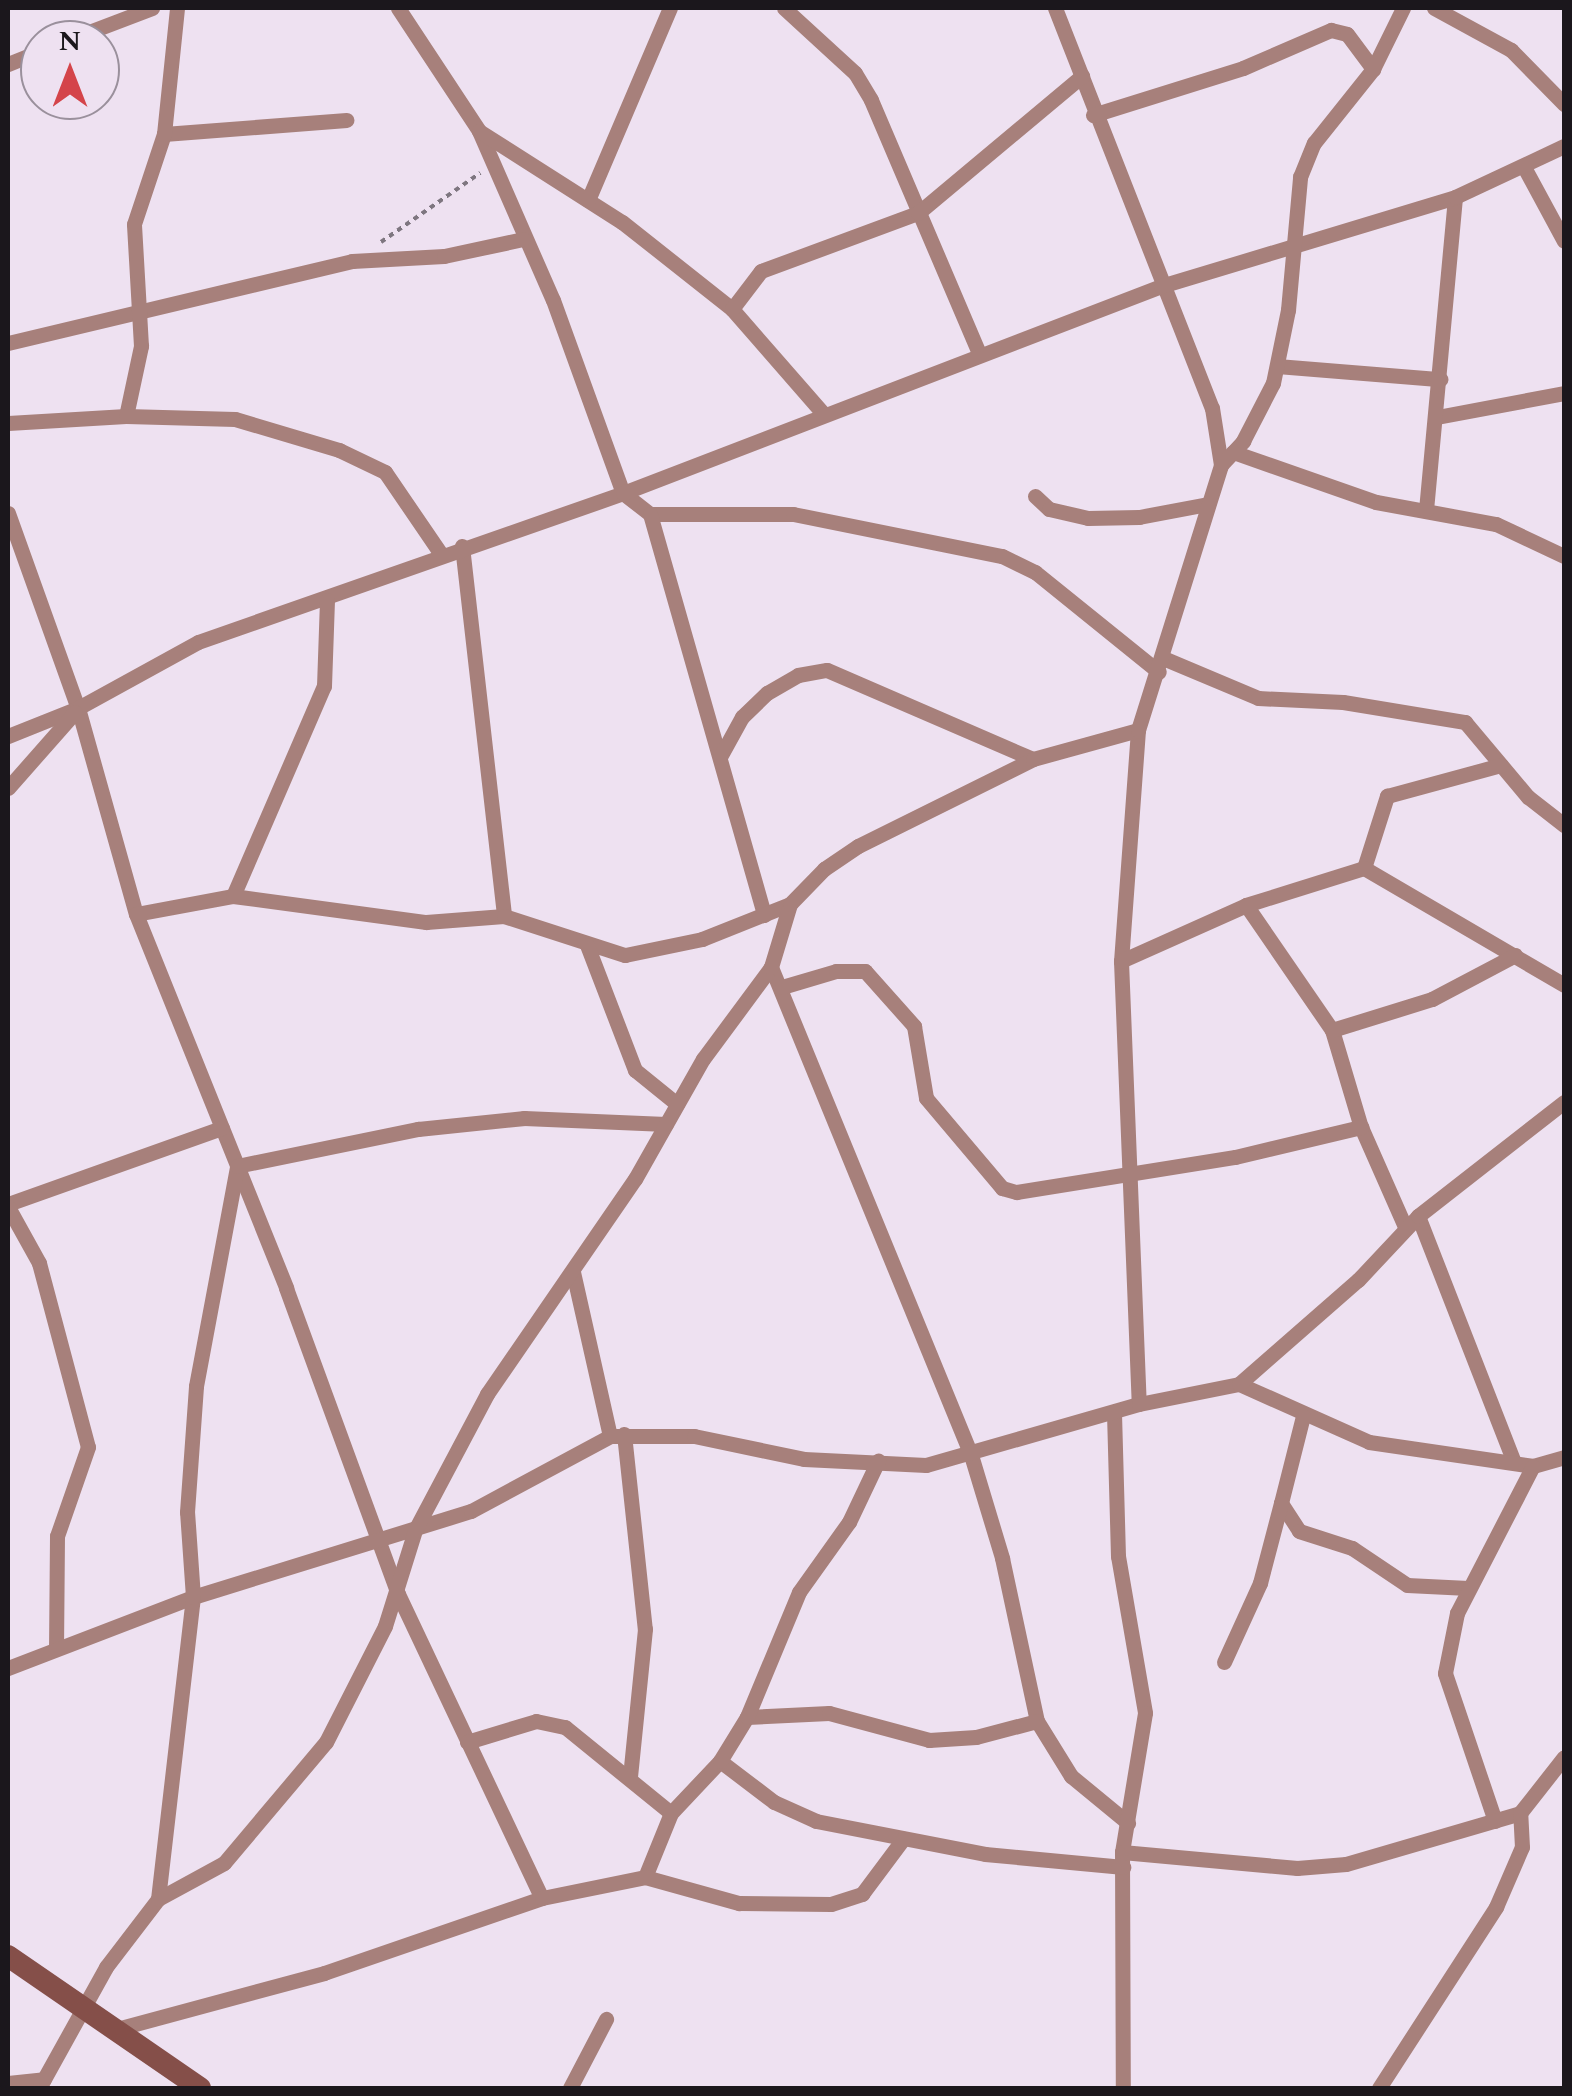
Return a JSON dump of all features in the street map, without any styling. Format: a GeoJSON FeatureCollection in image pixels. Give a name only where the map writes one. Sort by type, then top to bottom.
{"type":"FeatureCollection","features":[{"type":"Feature","properties":{"kind":"street"},"geometry":{"type":"LineString","coordinates":[[118,20],[152,8]]}},
{"type":"Feature","properties":{"kind":"street"},"geometry":{"type":"LineString","coordinates":[[126,416],[141,346],[134,224],[164,134],[177,8]]}},
{"type":"Feature","properties":{"kind":"street"},"geometry":{"type":"LineString","coordinates":[[380,8],[400,12],[436,58],[479,131],[565,330],[622,494],[650,514],[793,514],[1002,556],[1034,572],[1161,665],[1258,698],[1451,717],[1476,731],[1501,765],[1564,826]]}},
{"type":"Feature","properties":{"kind":"street"},"geometry":{"type":"LineString","coordinates":[[588,200],[670,8]]}},
{"type":"Feature","properties":{"kind":"street"},"geometry":{"type":"LineString","coordinates":[[784,8],[855,73],[978,351]]}},
{"type":"Feature","properties":{"kind":"street"},"geometry":{"type":"LineString","coordinates":[[803,22],[815,8]]}},
{"type":"Feature","properties":{"kind":"street"},"geometry":{"type":"LineString","coordinates":[[1055,8],[1093,115],[1212,408],[1221,466]]}},
{"type":"Feature","properties":{"kind":"street"},"geometry":{"type":"LineString","coordinates":[[1139,1404],[1121,962],[1138,730],[1221,466],[1256,420],[1277,366],[1300,177],[1314,143],[1373,68],[1403,8]]}},
{"type":"Feature","properties":{"kind":"street"},"geometry":{"type":"LineString","coordinates":[[1434,8],[1511,50],[1564,104]]}},
{"type":"Feature","properties":{"kind":"street"},"geometry":{"type":"LineString","coordinates":[[1093,115],[1244,68],[1331,30],[1347,34],[1373,68]]}},
{"type":"Feature","properties":{"kind":"street"},"geometry":{"type":"LineString","coordinates":[[732,309],[760,271],[918,213],[1082,76]]}},
{"type":"Feature","properties":{"kind":"street"},"geometry":{"type":"LineString","coordinates":[[164,134],[346,120]]}},
{"type":"Feature","properties":{"kind":"street"},"geometry":{"type":"LineString","coordinates":[[479,131],[588,200],[732,309],[822,412]]}},
{"type":"Feature","properties":{"kind":"street"},"geometry":{"type":"LineString","coordinates":[[8,736],[78,708],[198,642],[327,600],[462,546],[622,494],[978,351],[1161,286],[1455,197],[1564,146]]}},
{"type":"Feature","properties":{"kind":"street"},"geometry":{"type":"LineString","coordinates":[[1524,167],[1564,241]]}},
{"type":"Feature","properties":{"kind":"street"},"geometry":{"type":"LineString","coordinates":[[1426,510],[1455,197]]}},
{"type":"Feature","properties":{"kind":"street"},"geometry":{"type":"LineString","coordinates":[[8,343],[352,261],[444,256],[523,239]]}},
{"type":"Feature","properties":{"kind":"street"},"geometry":{"type":"LineString","coordinates":[[1277,366],[1440,379]]}},
{"type":"Feature","properties":{"kind":"street"},"geometry":{"type":"LineString","coordinates":[[1436,417],[1564,393]]}},
{"type":"Feature","properties":{"kind":"street"},"geometry":{"type":"LineString","coordinates":[[8,424],[126,416],[235,418],[339,450],[385,472],[441,554]]}},
{"type":"Feature","properties":{"kind":"street"},"geometry":{"type":"LineString","coordinates":[[1234,452],[1376,502],[1496,524],[1564,556]]}},
{"type":"Feature","properties":{"kind":"street"},"geometry":{"type":"LineString","coordinates":[[1035,496],[1049,508],[1088,518],[1208,504]]}},
{"type":"Feature","properties":{"kind":"street"},"geometry":{"type":"LineString","coordinates":[[8,512],[78,708],[136,914],[237,1166],[398,1594],[542,1898]]}},
{"type":"Feature","properties":{"kind":"street"},"geometry":{"type":"LineString","coordinates":[[650,514],[764,914]]}},
{"type":"Feature","properties":{"kind":"street"},"geometry":{"type":"LineString","coordinates":[[462,546],[504,916]]}},
{"type":"Feature","properties":{"kind":"street"},"geometry":{"type":"LineString","coordinates":[[232,896],[324,686],[327,600]]}},
{"type":"Feature","properties":{"kind":"street"},"geometry":{"type":"LineString","coordinates":[[720,757],[742,717],[767,693],[798,675],[826,670],[1034,758]]}},
{"type":"Feature","properties":{"kind":"street"},"geometry":{"type":"LineString","coordinates":[[8,788],[78,708]]}},
{"type":"Feature","properties":{"kind":"street"},"geometry":{"type":"LineString","coordinates":[[136,914],[232,896],[426,922],[504,916],[587,946],[625,954],[667,950],[790,904],[824,869],[858,846],[1034,758],[1138,730]]}},
{"type":"Feature","properties":{"kind":"street"},"geometry":{"type":"LineString","coordinates":[[1364,868],[1387,796],[1501,765]]}},
{"type":"Feature","properties":{"kind":"street"},"geometry":{"type":"LineString","coordinates":[[1121,962],[1246,904],[1364,868],[1564,984]]}},
{"type":"Feature","properties":{"kind":"street"},"geometry":{"type":"LineString","coordinates":[[8,2083],[42,2084],[80,2010],[158,1899],[224,1863],[326,1742],[398,1594],[416,1530],[486,1394],[573,1272],[677,1104],[770,968],[790,904]]}},
{"type":"Feature","properties":{"kind":"street"},"geometry":{"type":"LineString","coordinates":[[1246,904],[1332,1030],[1361,1127],[1412,1222],[1513,1460]]}},
{"type":"Feature","properties":{"kind":"street"},"geometry":{"type":"LineString","coordinates":[[587,946],[635,1070],[677,1104]]}},
{"type":"Feature","properties":{"kind":"street"},"geometry":{"type":"LineString","coordinates":[[1332,1030],[1432,999],[1516,954]]}},
{"type":"Feature","properties":{"kind":"street"},"geometry":{"type":"LineString","coordinates":[[770,968],[782,987],[806,1064],[971,1455],[1002,1558],[1037,1721],[1071,1776],[1128,1823]]}},
{"type":"Feature","properties":{"kind":"street"},"geometry":{"type":"LineString","coordinates":[[782,987],[836,970],[865,971],[914,1026],[926,1098],[1002,1188],[1037,1192],[1132,1170],[1235,1158],[1361,1127]]}},
{"type":"Feature","properties":{"kind":"street"},"geometry":{"type":"LineString","coordinates":[[8,1668],[56,1646],[193,1597],[377,1536],[416,1530],[471,1511],[617,1435],[694,1436],[804,1459],[926,1466],[1139,1404],[1239,1384],[1296,1338],[1412,1222],[1564,1102]]}},
{"type":"Feature","properties":{"kind":"street"},"geometry":{"type":"LineString","coordinates":[[237,1166],[418,1129],[524,1118],[666,1124]]}},
{"type":"Feature","properties":{"kind":"street"},"geometry":{"type":"LineString","coordinates":[[56,1646],[57,1536],[88,1447],[38,1263],[8,1206],[222,1128]]}},
{"type":"Feature","properties":{"kind":"street"},"geometry":{"type":"LineString","coordinates":[[158,1899],[193,1597],[187,1512],[196,1386],[237,1166]]}},
{"type":"Feature","properties":{"kind":"street"},"geometry":{"type":"LineString","coordinates":[[573,1272],[617,1435],[645,1629],[630,1776]]}},
{"type":"Feature","properties":{"kind":"street"},"geometry":{"type":"LineString","coordinates":[[1239,1384],[1303,1416],[1369,1442],[1513,1460],[1533,1466],[1564,1458]]}},
{"type":"Feature","properties":{"kind":"street"},"geometry":{"type":"LineString","coordinates":[[1114,1412],[1118,1556],[1145,1712],[1123,1859],[1124,2088]]}},
{"type":"Feature","properties":{"kind":"street"},"geometry":{"type":"LineString","coordinates":[[1224,1662],[1260,1583],[1303,1416]]}},
{"type":"Feature","properties":{"kind":"street"},"geometry":{"type":"LineString","coordinates":[[645,1877],[671,1813],[720,1761],[747,1717],[799,1592],[849,1522],[878,1461]]}},
{"type":"Feature","properties":{"kind":"street"},"geometry":{"type":"LineString","coordinates":[[1495,1821],[1445,1673],[1468,1588],[1533,1466]]}},
{"type":"Feature","properties":{"kind":"street"},"geometry":{"type":"LineString","coordinates":[[1281,1503],[1300,1532],[1352,1548],[1393,1580],[1468,1588]]}},
{"type":"Feature","properties":{"kind":"street"},"geometry":{"type":"LineString","coordinates":[[747,1717],[829,1713],[929,1740],[976,1738],[1037,1721]]}},
{"type":"Feature","properties":{"kind":"street"},"geometry":{"type":"LineString","coordinates":[[467,1742],[550,1722],[630,1776],[671,1813]]}},
{"type":"Feature","properties":{"kind":"street"},"geometry":{"type":"LineString","coordinates":[[720,1761],[774,1802],[816,1821],[902,1839],[1123,1859],[1297,1868],[1346,1864],[1520,1813],[1564,1758]]}},
{"type":"Feature","properties":{"kind":"street"},"geometry":{"type":"LineString","coordinates":[[1550,1774],[1564,1784]]}},
{"type":"Feature","properties":{"kind":"street"},"geometry":{"type":"LineString","coordinates":[[1379,2088],[1496,1907],[1522,1847],[1520,1813]]}},
{"type":"Feature","properties":{"kind":"street"},"geometry":{"type":"LineString","coordinates":[[113,2030],[324,1973],[542,1898],[645,1877],[739,1902],[830,1904],[862,1894],[902,1839]]}},
{"type":"Feature","properties":{"kind":"street"},"geometry":{"type":"LineString","coordinates":[[8,1956],[80,2010],[200,2088]]}},
{"type":"Feature","properties":{"kind":"street"},"geometry":{"type":"LineString","coordinates":[[570,2088],[606,2019]]}},
{"type":"Feature","properties":{"kind":"path"},"geometry":{"type":"LineString","coordinates":[[352,261],[492,164]]}}]}
